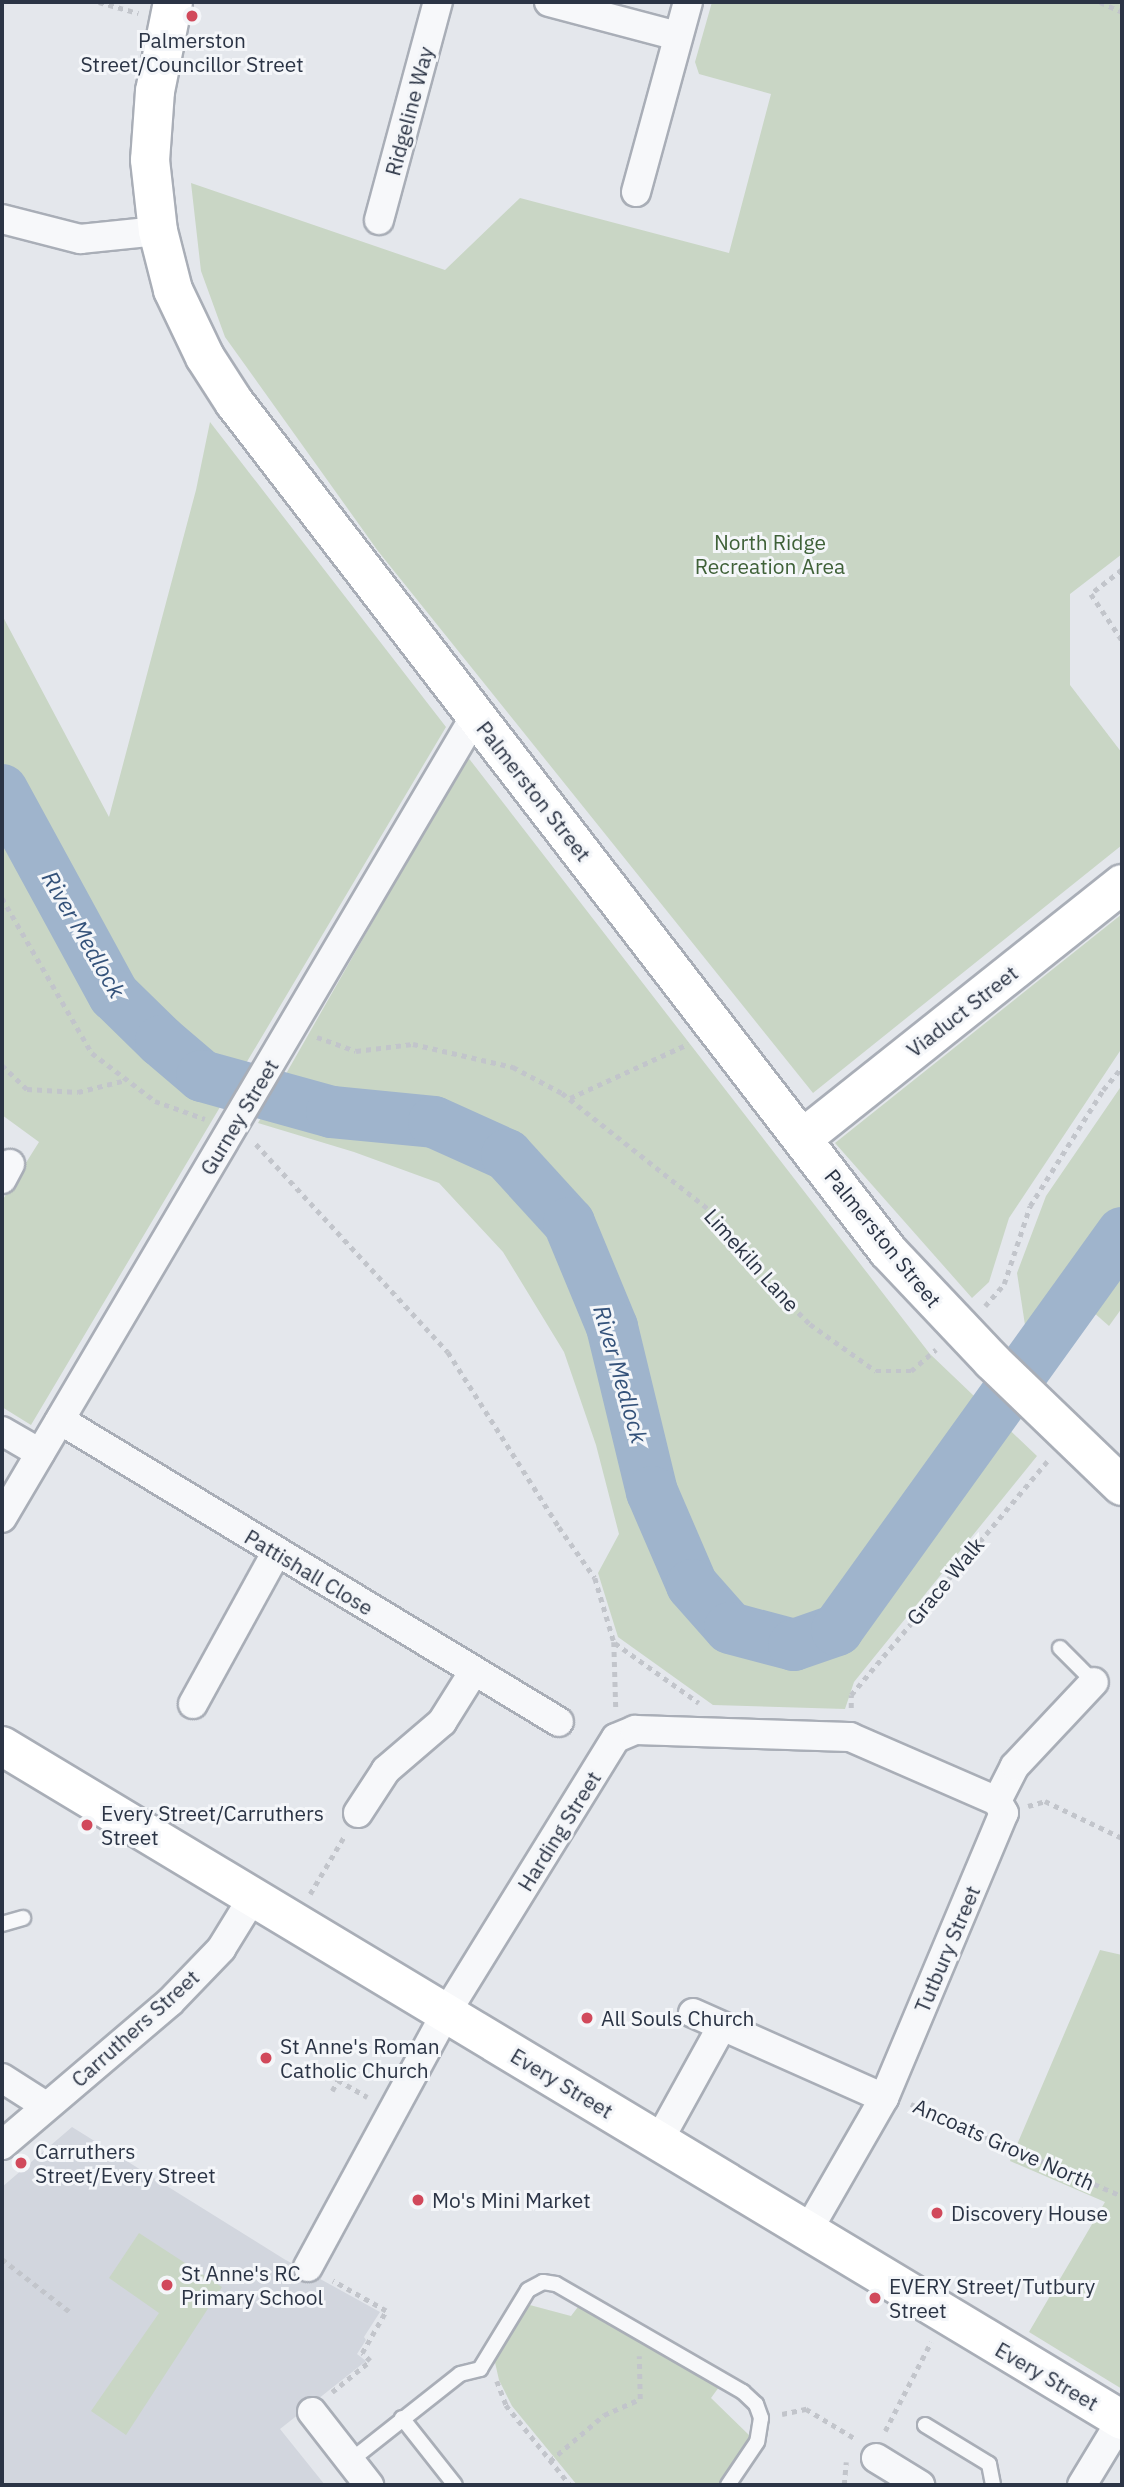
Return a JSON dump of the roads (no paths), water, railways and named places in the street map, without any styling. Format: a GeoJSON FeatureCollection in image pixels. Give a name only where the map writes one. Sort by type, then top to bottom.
{"type":"FeatureCollection","features":[{"type":"Feature","properties":{"kind":"street","name":"Ridgeline Way"},"geometry":{"type":"LineString","coordinates":[[379,220],[438,2]]}},
{"type":"Feature","properties":{"kind":"street"},"geometry":{"type":"LineString","coordinates":[[549,2],[678,36]]}},
{"type":"Feature","properties":{"kind":"street"},"geometry":{"type":"LineString","coordinates":[[636,192],[688,2]]}},
{"type":"Feature","properties":{"kind":"street","name":"Palmerston Street"},"geometry":{"type":"LineString","coordinates":[[170,11],[155,91],[150,160],[158,231],[173,290],[205,357],[234,402],[888,1251],[961,1330],[1122,1486]]}},
{"type":"Feature","properties":{"kind":"street"},"geometry":{"type":"LineString","coordinates":[[2,219],[80,239],[158,231]]}},
{"type":"Feature","properties":{"kind":"street","name":"Gurney Street"},"geometry":{"type":"LineString","coordinates":[[2,1518],[475,716]]}},
{"type":"Feature","properties":{"kind":"street","name":"Viaduct Street"},"geometry":{"type":"LineString","coordinates":[[803,1138],[1122,884]]}},
{"type":"Feature","properties":{"kind":"street","name":"Pattishall Close"},"geometry":{"type":"LineString","coordinates":[[60,1420],[559,1722]]}},
{"type":"Feature","properties":{"kind":"street"},"geometry":{"type":"LineString","coordinates":[[2,1431],[40,1453]]}},
{"type":"Feature","properties":{"kind":"street"},"geometry":{"type":"LineString","coordinates":[[194,1704],[276,1553]]}},
{"type":"Feature","properties":{"kind":"street"},"geometry":{"type":"LineString","coordinates":[[358,1813],[387,1770],[442,1722],[474,1671]]}},
{"type":"Feature","properties":{"kind":"street","name":"Tutbury Street"},"geometry":{"type":"LineString","coordinates":[[807,2232],[885,2095],[1015,1766],[1094,1682]]}},
{"type":"Feature","properties":{"kind":"street","name":"Harding Street"},"geometry":{"type":"LineString","coordinates":[[308,2267],[446,2013],[617,1738],[635,1730],[849,1737],[1000,1807]]}},
{"type":"Feature","properties":{"kind":"street","name":"Every Street"},"geometry":{"type":"LineString","coordinates":[[2,1746],[1122,2420]]}},
{"type":"Feature","properties":{"kind":"street","name":"Carruthers Street"},"geometry":{"type":"LineString","coordinates":[[2,2145],[170,2002],[221,1949],[253,1897]]}},
{"type":"Feature","properties":{"kind":"street"},"geometry":{"type":"LineString","coordinates":[[693,2014],[885,2095]]}},
{"type":"Feature","properties":{"kind":"street"},"geometry":{"type":"LineString","coordinates":[[658,2142],[722,2026]]}},
{"type":"Feature","properties":{"kind":"street"},"geometry":{"type":"LineString","coordinates":[[2,2078],[46,2106]]}},
{"type":"Feature","properties":{"kind":"street"},"geometry":{"type":"LineString","coordinates":[[312,2412],[369,2485]]}},
{"type":"Feature","properties":{"kind":"street"},"geometry":{"type":"LineString","coordinates":[[1082,2485],[1122,2420]]}},
{"type":"Feature","properties":{"kind":"street"},"geometry":{"type":"LineString","coordinates":[[875,2445],[920,2485]]}},
{"type":"Feature","properties":{"kind":"lane"},"geometry":{"type":"LineString","coordinates":[[1060,1648],[1094,1682]]}},
{"type":"Feature","properties":{"kind":"lane"},"geometry":{"type":"LineString","coordinates":[[2,1924],[23,1918]]}},
{"type":"Feature","properties":{"kind":"lane"},"geometry":{"type":"LineString","coordinates":[[350,2461],[460,2374],[480,2369],[528,2290],[543,2282],[556,2284],[743,2392],[756,2404],[761,2418],[757,2442],[728,2485]]}},
{"type":"Feature","properties":{"kind":"lane"},"geometry":{"type":"LineString","coordinates":[[402,2418],[454,2485]]}},
{"type":"Feature","properties":{"kind":"lane"},"geometry":{"type":"LineString","coordinates":[[925,2425],[989,2463],[993,2485]]}},
{"type":"Feature","properties":{"kind":"waterway","name":"River Medlock"},"geometry":{"type":"LineString","coordinates":[[2,790],[114,995],[202,1076],[332,1112],[434,1122],[507,1155],[569,1223],[612,1327],[652,1492],[692,1585],[730,1628],[794,1645],[837,1630],[1122,1233]]}},
{"type":"Feature","properties":{"kind":"place","name":"Palmerston Street/Councillor Street"},"geometry":{"type":"Point","coordinates":[192,16]}},
{"type":"Feature","properties":{"kind":"place","name":"Every Street/Carruthers Street"},"geometry":{"type":"Point","coordinates":[87,1825]}},
{"type":"Feature","properties":{"kind":"place","name":"All Souls Church"},"geometry":{"type":"Point","coordinates":[587,2018]}},
{"type":"Feature","properties":{"kind":"place","name":"St Anne's Roman Catholic Church"},"geometry":{"type":"Point","coordinates":[266,2058]}},
{"type":"Feature","properties":{"kind":"place","name":"Carruthers Street/Every Street"},"geometry":{"type":"Point","coordinates":[21,2163]}},
{"type":"Feature","properties":{"kind":"place","name":"Mo's Mini Market"},"geometry":{"type":"Point","coordinates":[418,2200]}},
{"type":"Feature","properties":{"kind":"place","name":"Discovery House"},"geometry":{"type":"Point","coordinates":[937,2213]}},
{"type":"Feature","properties":{"kind":"place","name":"St Anne's RC Primary School"},"geometry":{"type":"Point","coordinates":[167,2285]}},
{"type":"Feature","properties":{"kind":"place","name":"EVERY Street/Tutbury Street"},"geometry":{"type":"Point","coordinates":[875,2298]}},
{"type":"Feature","properties":{"kind":"park label","name":"North Ridge Recreation Area"},"geometry":{"type":"Point","coordinates":[770,554]}}]}
